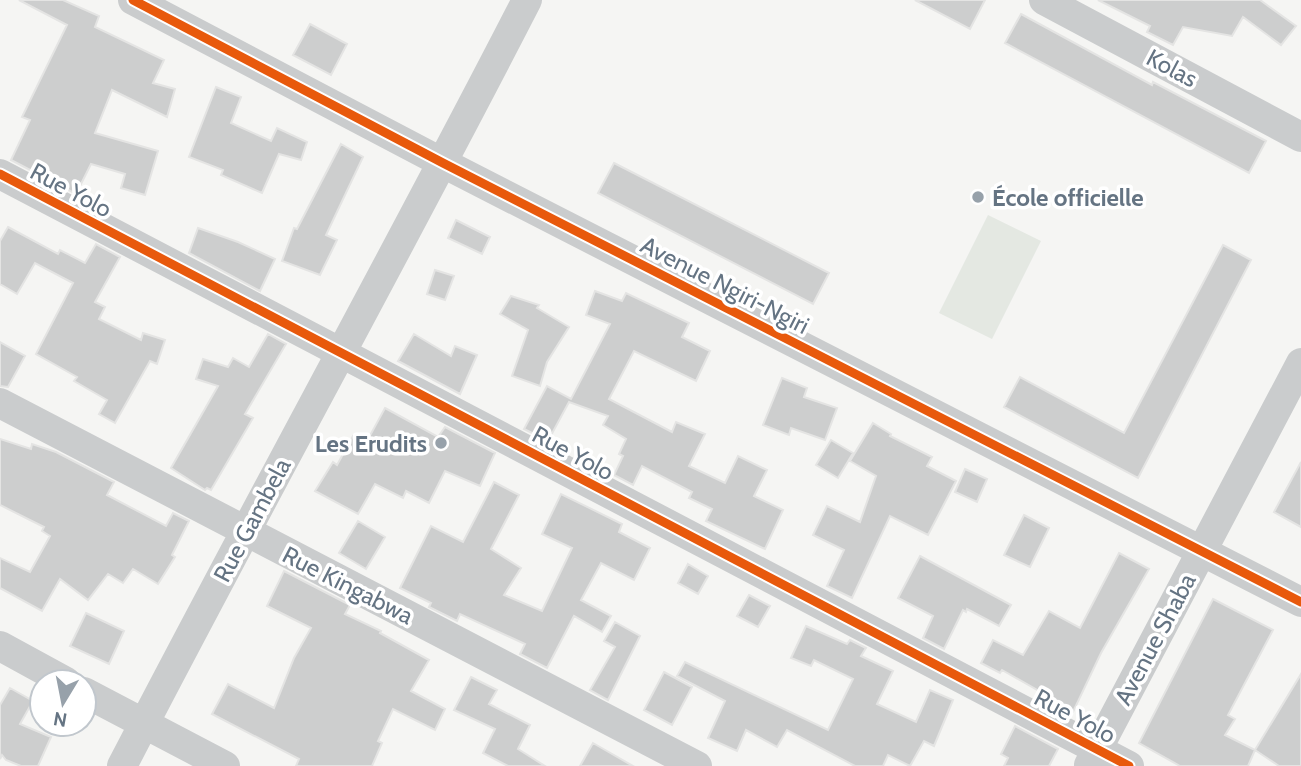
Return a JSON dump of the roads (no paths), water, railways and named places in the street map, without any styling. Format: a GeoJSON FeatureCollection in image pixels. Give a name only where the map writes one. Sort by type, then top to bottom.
{"type":"FeatureCollection","features":[{"type":"Feature","properties":{"kind":"street","name":"Avenue Ngiri-Ngiri"},"geometry":{"type":"LineString","coordinates":[[133,0],[443,163],[1301,602]]}},
{"type":"Feature","properties":{"kind":"street","name":"Rue Gambela"},"geometry":{"type":"LineString","coordinates":[[122,766],[527,0]]}},
{"type":"Feature","properties":{"kind":"street","name":"Kolas"},"geometry":{"type":"LineString","coordinates":[[1044,0],[1301,137]]}},
{"type":"Feature","properties":{"kind":"street","name":"Rue Yolo"},"geometry":{"type":"LineString","coordinates":[[0,174],[340,353],[1093,758],[1129,766]]}},
{"type":"Feature","properties":{"kind":"street","name":"Avenue Shaba"},"geometry":{"type":"LineString","coordinates":[[1093,758],[1300,367]]}},
{"type":"Feature","properties":{"kind":"street","name":"Rue Kingabwa"},"geometry":{"type":"LineString","coordinates":[[0,403],[697,766]]}},
{"type":"Feature","properties":{"kind":"street"},"geometry":{"type":"LineString","coordinates":[[0,646],[40,668]]}},
{"type":"Feature","properties":{"kind":"street"},"geometry":{"type":"LineString","coordinates":[[98,699],[225,766]]}},
{"type":"Feature","properties":{"kind":"place","name":"École officielle"},"geometry":{"type":"Point","coordinates":[978,197]}},
{"type":"Feature","properties":{"kind":"place","name":"Les Erudits"},"geometry":{"type":"Point","coordinates":[441,443]}}]}
